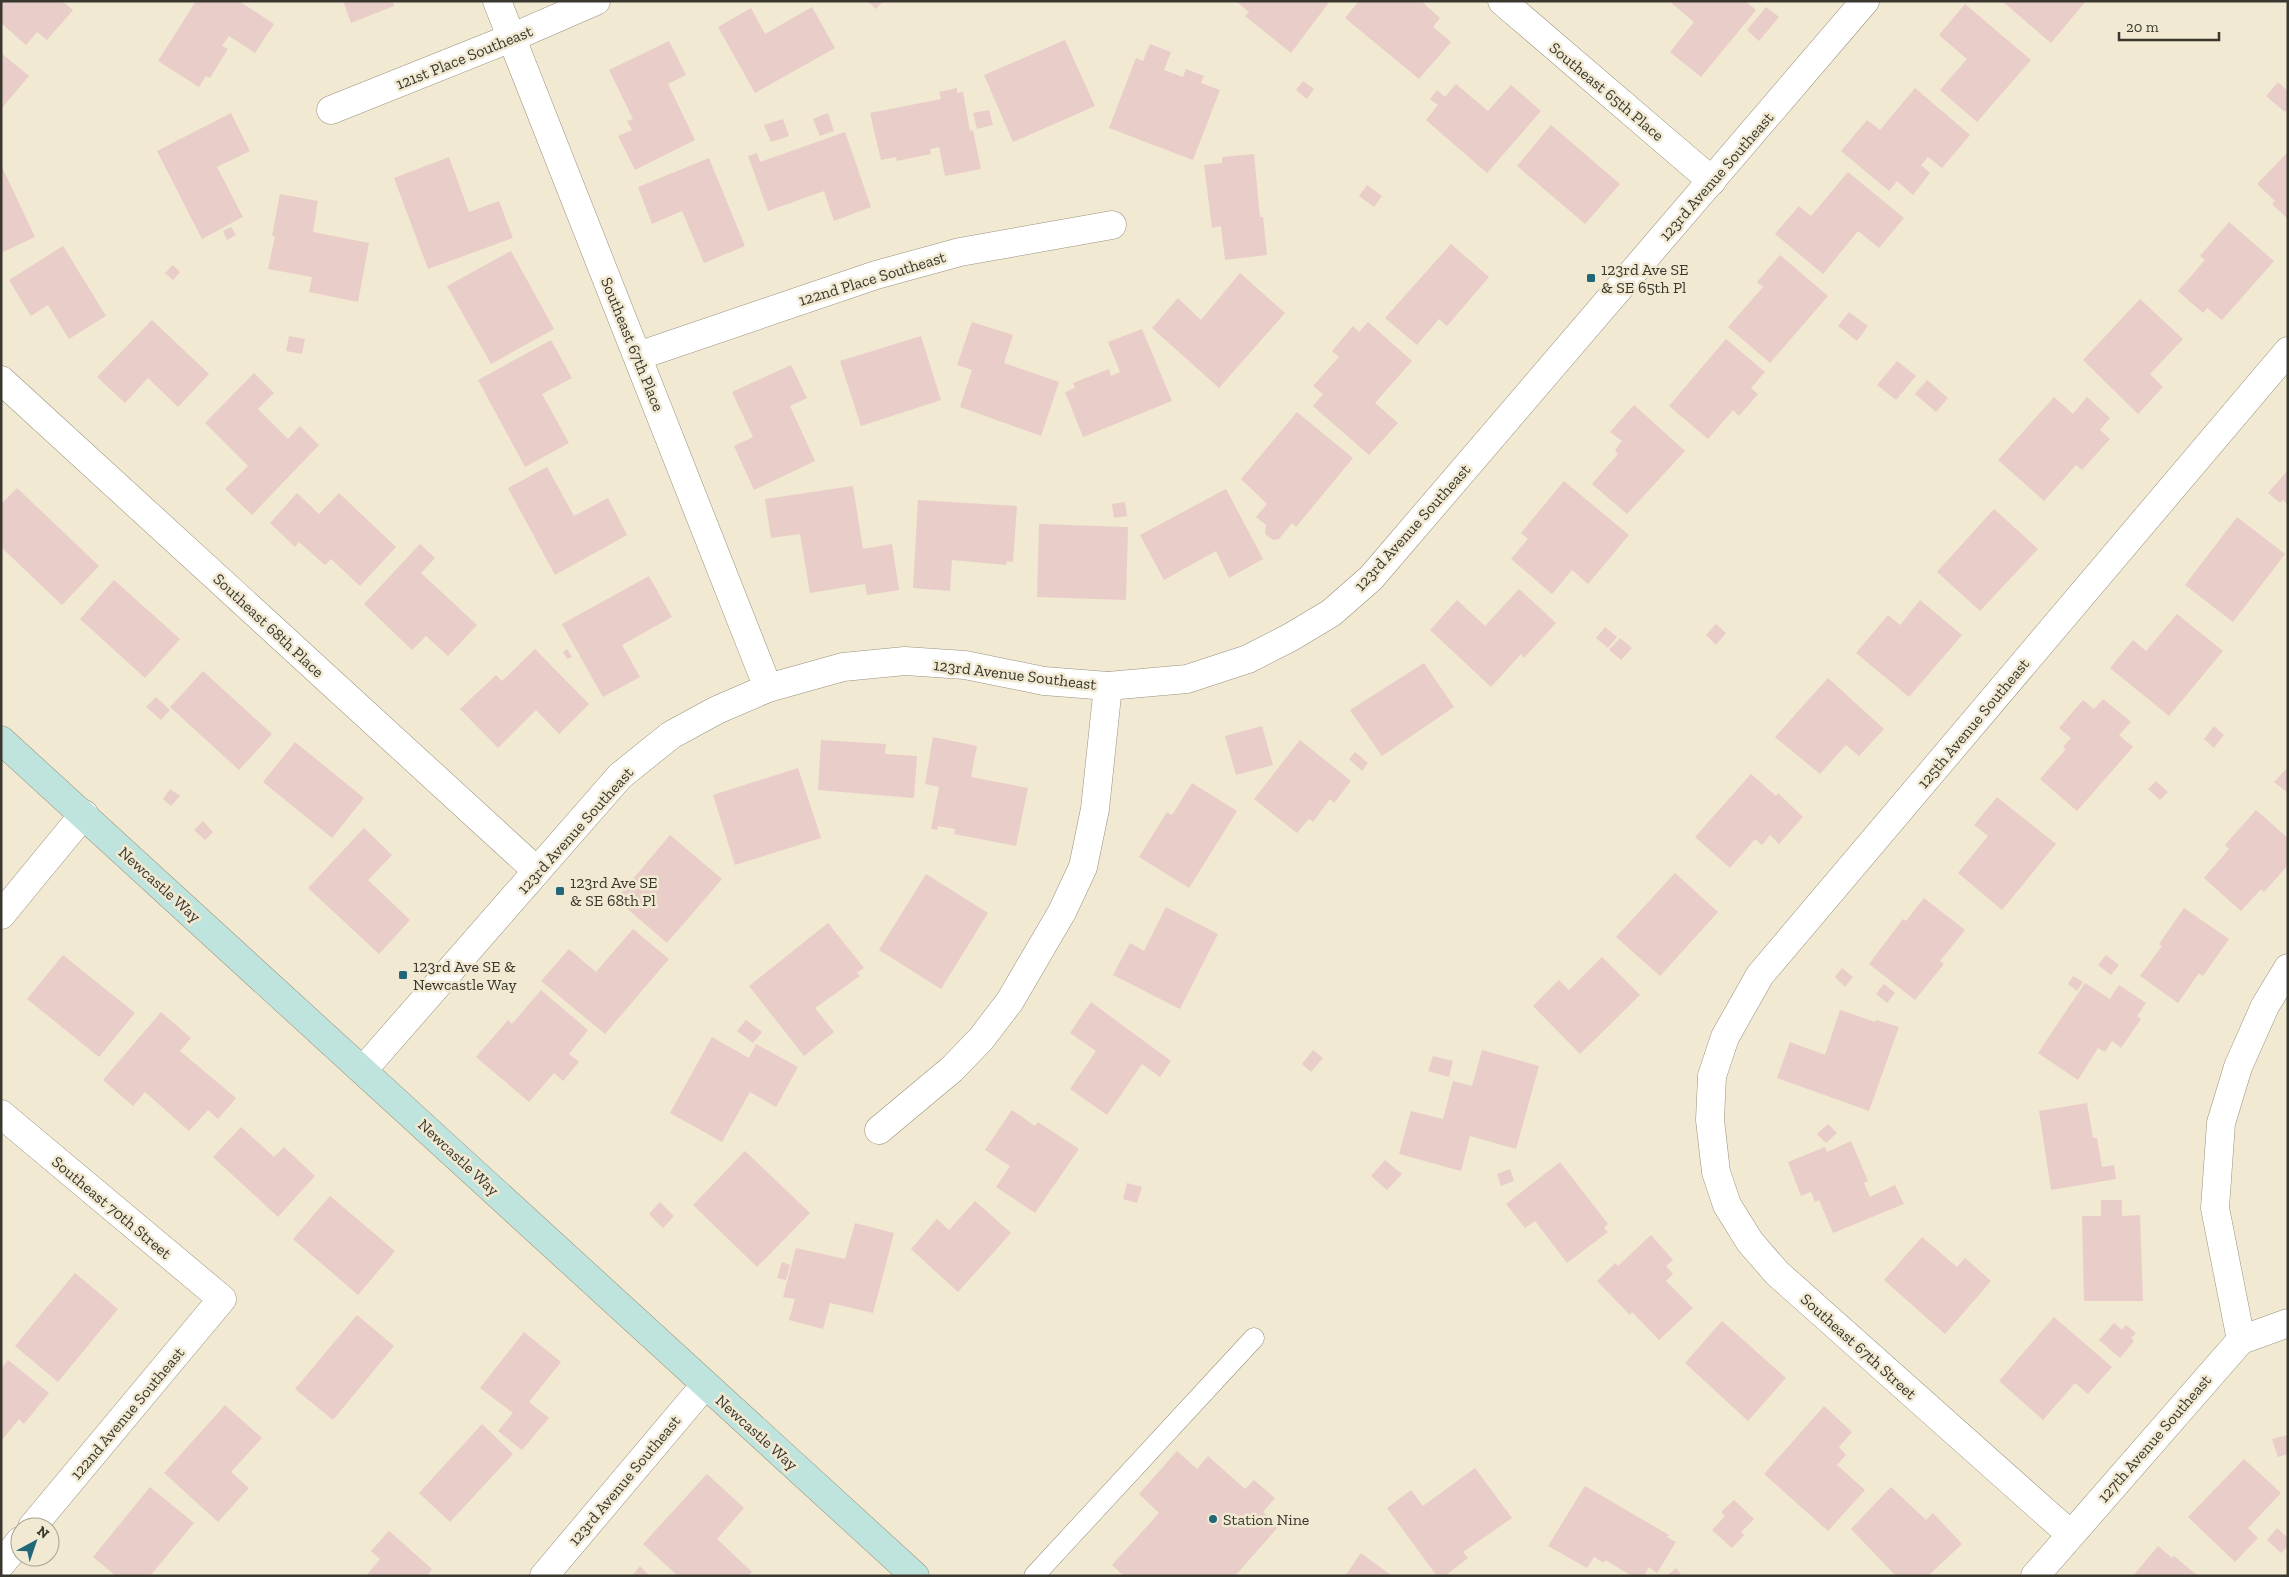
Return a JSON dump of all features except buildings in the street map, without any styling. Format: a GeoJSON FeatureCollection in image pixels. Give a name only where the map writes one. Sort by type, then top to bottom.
{"type":"FeatureCollection","features":[{"type":"Feature","properties":{"kind":"main road","name":"Newcastle Way"},"geometry":{"type":"LineString","coordinates":[[1,740],[364,1069],[705,1385],[915,1576]]}},
{"type":"Feature","properties":{"kind":"street","name":"Southeast 67th Place"},"geometry":{"type":"LineString","coordinates":[[497,1],[768,688]]}},
{"type":"Feature","properties":{"kind":"street","name":"121st Place Southeast"},"geometry":{"type":"LineString","coordinates":[[331,110],[511,38],[596,1]]}},
{"type":"Feature","properties":{"kind":"street","name":"Southeast 65th Place"},"geometry":{"type":"LineString","coordinates":[[1502,1],[1712,181]]}},
{"type":"Feature","properties":{"kind":"street","name":"123rd Avenue Southeast"},"geometry":{"type":"LineString","coordinates":[[364,1069],[620,776],[671,735],[717,710],[768,688],[842,667],[905,661],[965,665],[1044,681],[1108,686],[1187,679],[1248,659],[1331,613],[1371,578],[1865,1]]}},
{"type":"Feature","properties":{"kind":"street","name":"122nd Place Southeast"},"geometry":{"type":"LineString","coordinates":[[638,356],[876,275],[960,252],[1112,225]]}},
{"type":"Feature","properties":{"kind":"street","name":"125th Avenue Southeast"},"geometry":{"type":"LineString","coordinates":[[1710,1120],[1712,1076],[1725,1037],[1760,975],[2288,351]]}},
{"type":"Feature","properties":{"kind":"street","name":"Southeast 68th Place"},"geometry":{"type":"LineString","coordinates":[[1,380],[537,871]]}},
{"type":"Feature","properties":{"kind":"street"},"geometry":{"type":"LineString","coordinates":[[879,1130],[952,1069],[981,1039],[1010,1001],[1062,912],[1083,867],[1095,809],[1108,686]]}},
{"type":"Feature","properties":{"kind":"street"},"geometry":{"type":"LineString","coordinates":[[1,915],[84,814]]}},
{"type":"Feature","properties":{"kind":"street"},"geometry":{"type":"LineString","coordinates":[[2240,1340],[2215,1208],[2221,1123],[2238,1067],[2265,1006],[2288,968]]}},
{"type":"Feature","properties":{"kind":"street","name":"Southeast 70th Street"},"geometry":{"type":"LineString","coordinates":[[1,1114],[222,1299]]}},
{"type":"Feature","properties":{"kind":"street","name":"Southeast 67th Street"},"geometry":{"type":"LineString","coordinates":[[1710,1120],[1716,1172],[1727,1205],[1750,1242],[1777,1273],[2070,1534]]}},
{"type":"Feature","properties":{"kind":"street","name":"122nd Avenue Southeast"},"geometry":{"type":"LineString","coordinates":[[40,1517],[222,1299]]}},
{"type":"Feature","properties":{"kind":"street","name":"127th Avenue Southeast"},"geometry":{"type":"LineString","coordinates":[[2036,1576],[2070,1534],[2240,1340],[2288,1323]]}},
{"type":"Feature","properties":{"kind":"street","name":"123rd Avenue Southeast"},"geometry":{"type":"LineString","coordinates":[[544,1576],[705,1385]]}},
{"type":"Feature","properties":{"kind":"street"},"geometry":{"type":"LineString","coordinates":[[1,1564],[10,1553]]}},
{"type":"Feature","properties":{"kind":"lane"},"geometry":{"type":"LineString","coordinates":[[1034,1576],[1254,1338]]}},
{"type":"Feature","properties":{"kind":"place","name":"123rd Ave SE & SE 65th Pl"},"geometry":{"type":"Point","coordinates":[1591,278]}},
{"type":"Feature","properties":{"kind":"place","name":"123rd Ave SE & SE 68th Pl"},"geometry":{"type":"Point","coordinates":[560,891]}},
{"type":"Feature","properties":{"kind":"place","name":"123rd Ave SE & Newcastle Way"},"geometry":{"type":"Point","coordinates":[403,975]}},
{"type":"Feature","properties":{"kind":"place","name":"Station Nine"},"geometry":{"type":"Point","coordinates":[1213,1519]}}]}
